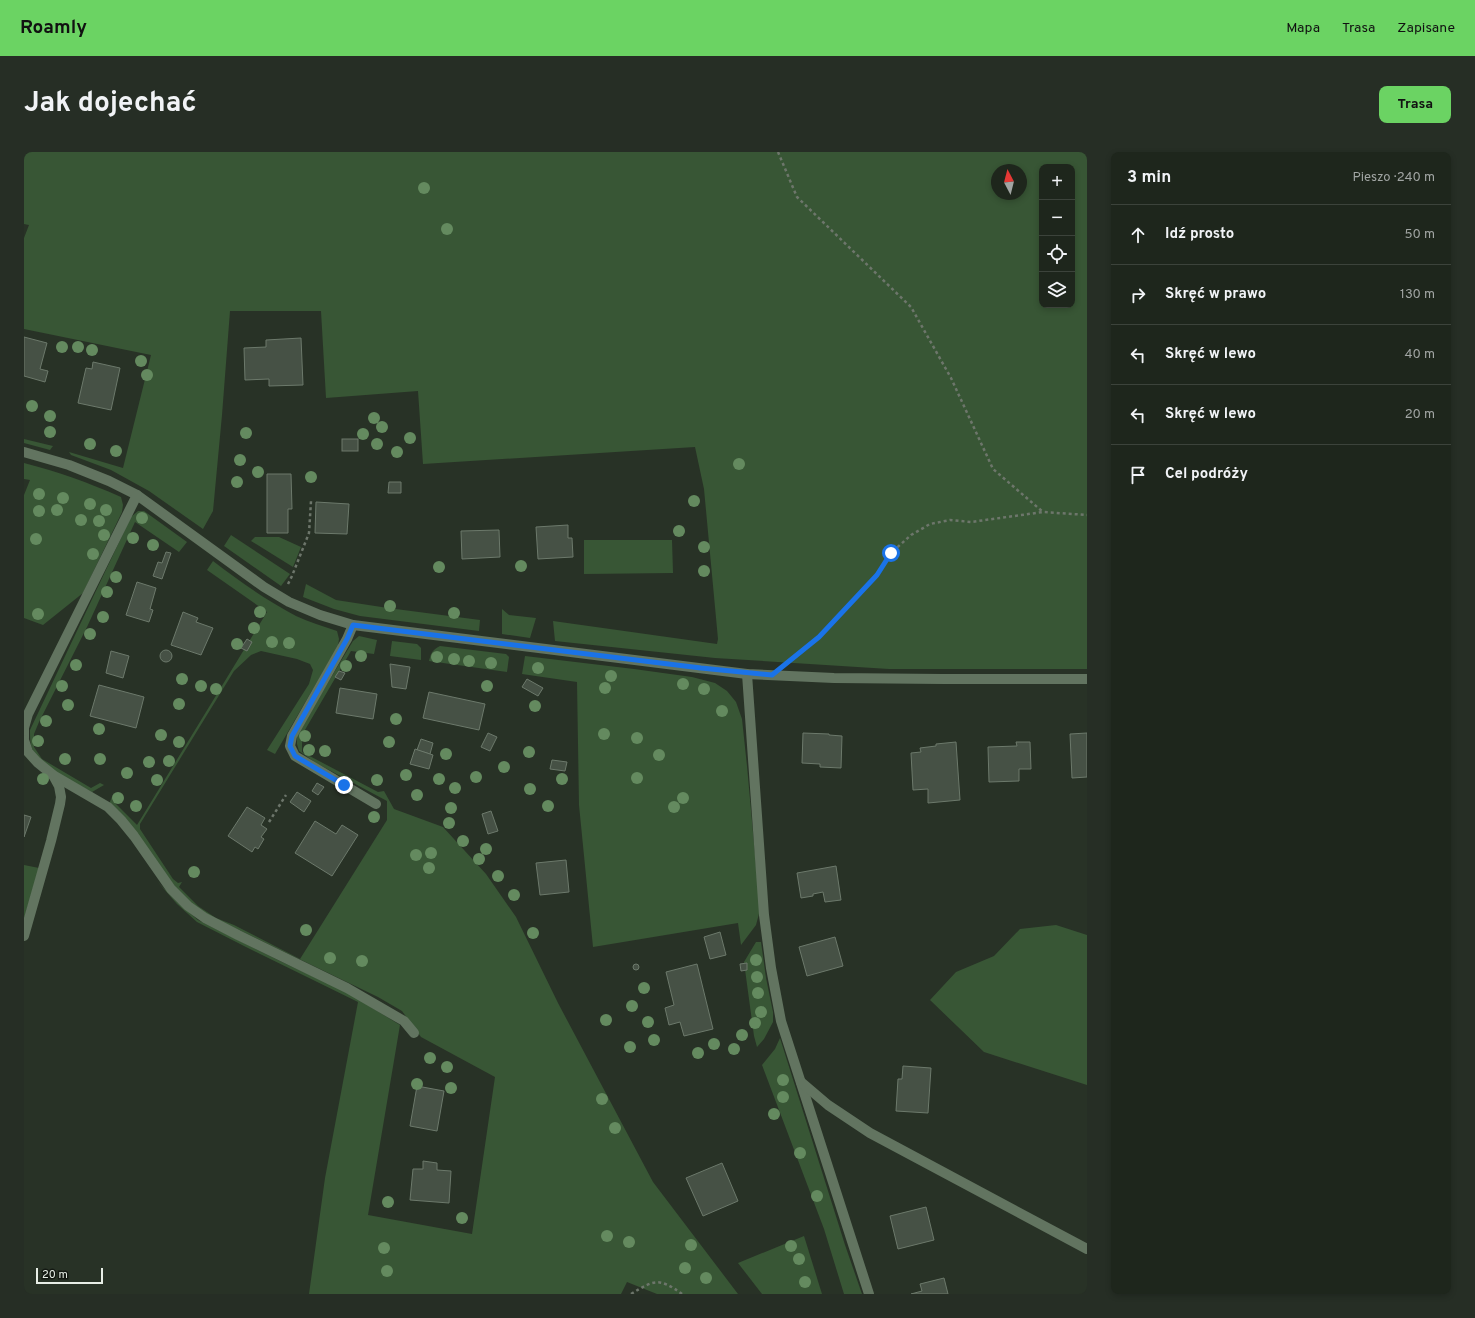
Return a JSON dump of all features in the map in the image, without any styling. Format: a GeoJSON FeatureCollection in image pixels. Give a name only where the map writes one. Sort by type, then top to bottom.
{"type":"FeatureCollection","features":[{"type":"Feature","properties":{"kind":"street"},"geometry":{"type":"LineString","coordinates":[[24,452],[69,465],[137,495],[264,587],[289,602],[353,625],[747,674],[834,678],[1087,679]]}},
{"type":"Feature","properties":{"kind":"street"},"geometry":{"type":"LineString","coordinates":[[137,495],[28,714],[24,728],[24,739],[28,752],[36,762],[53,775],[94,798],[117,816],[134,836],[171,889],[188,906],[205,918],[238,935],[361,995],[404,1021],[414,1033]]}},
{"type":"Feature","properties":{"kind":"street"},"geometry":{"type":"LineString","coordinates":[[353,625],[347,639],[292,736],[290,746],[295,756],[376,804]]}},
{"type":"Feature","properties":{"kind":"street"},"geometry":{"type":"LineString","coordinates":[[747,674],[764,915],[770,962],[782,1021],[869,1294]]}},
{"type":"Feature","properties":{"kind":"street"},"geometry":{"type":"LineString","coordinates":[[24,936],[60,804],[61,797],[59,786],[53,775]]}},
{"type":"Feature","properties":{"kind":"street"},"geometry":{"type":"LineString","coordinates":[[801,1082],[828,1105],[870,1133],[1087,1249]]}},
{"type":"Feature","properties":{"kind":"path"},"geometry":{"type":"LineString","coordinates":[[778,152],[797,197],[911,308],[951,378],[993,469],[1042,512]]}},
{"type":"Feature","properties":{"kind":"path"},"geometry":{"type":"LineString","coordinates":[[292,576],[310,533],[311,501]]}},
{"type":"Feature","properties":{"kind":"path"},"geometry":{"type":"LineString","coordinates":[[772,675],[819,637],[877,575],[891,553],[911,535],[930,524],[950,520],[971,522],[1042,512],[1087,515]]}},
{"type":"Feature","properties":{"kind":"path"},"geometry":{"type":"LineString","coordinates":[[269,822],[286,795]]}},
{"type":"Feature","properties":{"kind":"path"},"geometry":{"type":"LineString","coordinates":[[631,1294],[647,1284],[656,1281],[667,1283],[682,1294]]}},
{"type":"Feature","properties":{"kind":"green space"},"geometry":{"type":"Polygon","coordinates":[[[24,152],[1087,152],[1087,669],[889,669],[715,658],[555,641],[553,621],[717,644],[718,639],[704,489],[695,447],[423,464],[418,391],[326,398],[321,311],[230,311],[213,511],[203,529],[149,491],[111,470],[71,455],[69,452],[123,468],[151,355],[24,329],[24,238],[29,225],[24,224],[24,152]]]}},
{"type":"Feature","properties":{"kind":"green space"},"geometry":{"type":"Polygon","coordinates":[[[24,439],[53,446],[50,450],[24,443],[24,439]]]}},
{"type":"Feature","properties":{"kind":"green space"},"geometry":{"type":"Polygon","coordinates":[[[24,463],[85,482],[121,497],[123,505],[122,512],[83,593],[43,625],[24,618],[24,495],[30,480],[24,479],[24,463]]]}},
{"type":"Feature","properties":{"kind":"green space"},"geometry":{"type":"Polygon","coordinates":[[[138,511],[144,511],[187,542],[179,552],[135,522],[87,627],[34,734],[34,747],[42,759],[91,788],[100,783],[104,785],[92,792],[52,770],[38,758],[31,746],[30,730],[131,517],[138,511]]]}},
{"type":"Feature","properties":{"kind":"green space"},"geometry":{"type":"Polygon","coordinates":[[[231,535],[290,574],[281,586],[224,546],[231,535]]]}},
{"type":"Feature","properties":{"kind":"green space"},"geometry":{"type":"Polygon","coordinates":[[[255,537],[279,537],[301,547],[293,567],[251,541],[255,537]]]}},
{"type":"Feature","properties":{"kind":"green space"},"geometry":{"type":"Polygon","coordinates":[[[584,540],[672,540],[673,573],[584,574],[584,540]]]}},
{"type":"Feature","properties":{"kind":"green space"},"geometry":{"type":"Polygon","coordinates":[[[213,561],[253,590],[285,610],[296,616],[337,631],[339,639],[338,646],[275,754],[267,750],[309,684],[313,670],[310,664],[297,659],[261,651],[251,655],[234,671],[140,824],[140,829],[173,879],[178,883],[182,882],[179,887],[198,906],[216,918],[234,925],[300,959],[387,820],[387,801],[316,763],[299,751],[297,734],[353,641],[359,636],[377,640],[374,654],[351,651],[302,735],[302,752],[378,792],[384,791],[394,809],[443,827],[486,874],[516,917],[558,1003],[653,1182],[738,1294],[657,1294],[627,1282],[621,1294],[309,1294],[325,1178],[358,1002],[197,922],[177,904],[157,881],[177,902],[198,920],[348,993],[400,1025],[368,1215],[472,1234],[495,1077],[421,1037],[402,1011],[378,997],[210,916],[195,907],[180,893],[109,804],[114,792],[112,800],[137,825],[267,612],[207,570],[213,561]]]}},
{"type":"Feature","properties":{"kind":"green space"},"geometry":{"type":"Polygon","coordinates":[[[306,584],[336,600],[480,620],[479,631],[360,616],[334,609],[303,597],[306,584]]]}},
{"type":"Feature","properties":{"kind":"green space"},"geometry":{"type":"Polygon","coordinates":[[[502,609],[509,615],[536,618],[530,638],[502,634],[502,609]]]}},
{"type":"Feature","properties":{"kind":"green space"},"geometry":{"type":"Polygon","coordinates":[[[392,641],[417,644],[421,648],[421,660],[390,656],[392,641]]]}},
{"type":"Feature","properties":{"kind":"green space"},"geometry":{"type":"Polygon","coordinates":[[[440,646],[506,654],[509,657],[507,672],[429,661],[432,652],[440,646]]]}},
{"type":"Feature","properties":{"kind":"green space"},"geometry":{"type":"Polygon","coordinates":[[[525,656],[692,677],[715,683],[727,691],[736,702],[742,719],[760,910],[756,925],[741,945],[738,923],[593,947],[579,805],[577,682],[522,674],[525,656]]]}},
{"type":"Feature","properties":{"kind":"green space"},"geometry":{"type":"Polygon","coordinates":[[[24,865],[39,868],[24,919],[24,865]]]}},
{"type":"Feature","properties":{"kind":"green space"},"geometry":{"type":"Polygon","coordinates":[[[1056,925],[1087,935],[1087,1085],[984,1052],[930,1000],[956,972],[994,956],[1020,929],[1056,925]]]}},
{"type":"Feature","properties":{"kind":"green space"},"geometry":{"type":"Polygon","coordinates":[[[756,942],[761,942],[773,1012],[773,1022],[764,1039],[757,1047],[754,1036],[744,962],[756,942]]]}},
{"type":"Feature","properties":{"kind":"green space"},"geometry":{"type":"Polygon","coordinates":[[[780,1038],[845,1245],[862,1294],[844,1294],[824,1229],[762,1065],[775,1049],[780,1038]]]}},
{"type":"Feature","properties":{"kind":"green space"},"geometry":{"type":"Polygon","coordinates":[[[804,1236],[822,1294],[762,1294],[738,1263],[804,1236]]]}},
{"type":"Feature","properties":{"kind":"building"},"geometry":{"type":"Polygon","coordinates":[[[24,337],[47,343],[40,369],[48,371],[45,382],[24,376],[24,337]]]}},
{"type":"Feature","properties":{"kind":"building"},"geometry":{"type":"Polygon","coordinates":[[[301,338],[303,385],[269,386],[269,379],[245,380],[244,348],[266,347],[266,340],[301,338]]]}},
{"type":"Feature","properties":{"kind":"building"},"geometry":{"type":"Polygon","coordinates":[[[93,362],[120,368],[111,410],[78,403],[86,368],[92,369],[93,362]]]}},
{"type":"Feature","properties":{"kind":"building"},"geometry":{"type":"Polygon","coordinates":[[[342,439],[358,439],[358,451],[342,451],[342,439]]]}},
{"type":"Feature","properties":{"kind":"building"},"geometry":{"type":"Polygon","coordinates":[[[267,474],[291,474],[292,509],[288,509],[288,533],[267,533],[267,474]]]}},
{"type":"Feature","properties":{"kind":"building"},"geometry":{"type":"Polygon","coordinates":[[[389,482],[401,482],[401,493],[388,493],[389,482]]]}},
{"type":"Feature","properties":{"kind":"building"},"geometry":{"type":"Polygon","coordinates":[[[316,502],[349,504],[347,534],[315,533],[316,502]]]}},
{"type":"Feature","properties":{"kind":"building"},"geometry":{"type":"Polygon","coordinates":[[[568,525],[568,538],[572,538],[573,557],[538,559],[536,527],[568,525]]]}},
{"type":"Feature","properties":{"kind":"building"},"geometry":{"type":"Polygon","coordinates":[[[499,530],[500,557],[462,559],[461,531],[499,530]]]}},
{"type":"Feature","properties":{"kind":"building"},"geometry":{"type":"Polygon","coordinates":[[[166,552],[171,553],[162,579],[153,576],[158,562],[162,563],[166,552]]]}},
{"type":"Feature","properties":{"kind":"building"},"geometry":{"type":"Polygon","coordinates":[[[137,582],[156,588],[150,609],[153,610],[149,622],[126,615],[137,582]]]}},
{"type":"Feature","properties":{"kind":"building"},"geometry":{"type":"Polygon","coordinates":[[[183,612],[198,618],[196,622],[213,628],[201,655],[171,645],[183,612]]]}},
{"type":"Feature","properties":{"kind":"building"},"geometry":{"type":"Polygon","coordinates":[[[247,639],[252,642],[247,651],[241,648],[247,639]]]}},
{"type":"Feature","properties":{"kind":"building"},"geometry":{"type":"Polygon","coordinates":[[[168,650],[171,651],[171,661],[164,662],[161,661],[160,654],[161,651],[168,650]]]}},
{"type":"Feature","properties":{"kind":"building"},"geometry":{"type":"Polygon","coordinates":[[[111,651],[129,656],[123,678],[106,673],[111,651]]]}},
{"type":"Feature","properties":{"kind":"building"},"geometry":{"type":"Polygon","coordinates":[[[390,664],[410,667],[406,689],[392,687],[390,664]]]}},
{"type":"Feature","properties":{"kind":"building"},"geometry":{"type":"Polygon","coordinates":[[[339,671],[345,673],[341,680],[335,677],[339,671]]]}},
{"type":"Feature","properties":{"kind":"building"},"geometry":{"type":"Polygon","coordinates":[[[527,679],[543,688],[538,696],[522,687],[527,679]]]}},
{"type":"Feature","properties":{"kind":"building"},"geometry":{"type":"Polygon","coordinates":[[[99,685],[144,697],[136,728],[90,716],[99,685]]]}},
{"type":"Feature","properties":{"kind":"building"},"geometry":{"type":"Polygon","coordinates":[[[340,688],[377,694],[373,719],[336,713],[340,688]]]}},
{"type":"Feature","properties":{"kind":"building"},"geometry":{"type":"Polygon","coordinates":[[[429,692],[485,704],[479,730],[423,718],[429,692]]]}},
{"type":"Feature","properties":{"kind":"building"},"geometry":{"type":"Polygon","coordinates":[[[488,733],[497,737],[490,751],[481,747],[488,733]]]}},
{"type":"Feature","properties":{"kind":"building"},"geometry":{"type":"Polygon","coordinates":[[[803,733],[842,736],[841,768],[820,767],[820,764],[802,763],[803,733]]]}},
{"type":"Feature","properties":{"kind":"building"},"geometry":{"type":"Polygon","coordinates":[[[1087,733],[1087,777],[1072,778],[1070,734],[1087,733]]]}},
{"type":"Feature","properties":{"kind":"building"},"geometry":{"type":"Polygon","coordinates":[[[421,739],[433,743],[430,754],[417,750],[421,739]]]}},
{"type":"Feature","properties":{"kind":"building"},"geometry":{"type":"Polygon","coordinates":[[[956,742],[960,800],[928,803],[928,789],[913,790],[911,753],[921,752],[920,748],[936,746],[936,744],[956,742]]]}},
{"type":"Feature","properties":{"kind":"building"},"geometry":{"type":"Polygon","coordinates":[[[1016,742],[1030,742],[1031,769],[1019,769],[1019,781],[989,782],[988,747],[1017,746],[1016,742]]]}},
{"type":"Feature","properties":{"kind":"building"},"geometry":{"type":"Polygon","coordinates":[[[415,749],[433,755],[429,769],[410,764],[415,749]]]}},
{"type":"Feature","properties":{"kind":"building"},"geometry":{"type":"Polygon","coordinates":[[[552,760],[567,762],[565,771],[550,769],[552,760]]]}},
{"type":"Feature","properties":{"kind":"building"},"geometry":{"type":"Polygon","coordinates":[[[317,783],[324,787],[318,795],[312,791],[317,783]]]}},
{"type":"Feature","properties":{"kind":"building"},"geometry":{"type":"Polygon","coordinates":[[[297,792],[311,801],[304,812],[290,802],[297,792]]]}},
{"type":"Feature","properties":{"kind":"building"},"geometry":{"type":"Polygon","coordinates":[[[247,807],[265,818],[261,825],[267,829],[261,837],[264,839],[258,849],[255,847],[252,852],[228,836],[247,807]]]}},
{"type":"Feature","properties":{"kind":"building"},"geometry":{"type":"Polygon","coordinates":[[[491,811],[498,831],[488,834],[482,814],[491,811]]]}},
{"type":"Feature","properties":{"kind":"building"},"geometry":{"type":"Polygon","coordinates":[[[24,815],[31,817],[24,837],[24,815]]]}},
{"type":"Feature","properties":{"kind":"building"},"geometry":{"type":"Polygon","coordinates":[[[315,821],[336,834],[342,825],[358,835],[332,876],[295,853],[315,821]]]}},
{"type":"Feature","properties":{"kind":"building"},"geometry":{"type":"Polygon","coordinates":[[[566,860],[569,892],[540,895],[536,863],[566,860]]]}},
{"type":"Feature","properties":{"kind":"building"},"geometry":{"type":"Polygon","coordinates":[[[836,866],[841,900],[825,902],[823,892],[813,894],[813,896],[801,898],[797,873],[836,866]]]}},
{"type":"Feature","properties":{"kind":"building"},"geometry":{"type":"Polygon","coordinates":[[[720,932],[726,955],[710,959],[704,937],[720,932]]]}},
{"type":"Feature","properties":{"kind":"building"},"geometry":{"type":"Polygon","coordinates":[[[835,937],[843,966],[807,976],[799,947],[835,937]]]}},
{"type":"Feature","properties":{"kind":"building"},"geometry":{"type":"Polygon","coordinates":[[[747,963],[747,970],[741,971],[740,964],[747,963]]]}},
{"type":"Feature","properties":{"kind":"building"},"geometry":{"type":"Polygon","coordinates":[[[636,964],[639,967],[636,970],[633,967],[636,964]]]}},
{"type":"Feature","properties":{"kind":"building"},"geometry":{"type":"Polygon","coordinates":[[[697,964],[713,1029],[684,1036],[680,1022],[669,1025],[665,1008],[674,1005],[666,972],[697,964]]]}},
{"type":"Feature","properties":{"kind":"building"},"geometry":{"type":"Polygon","coordinates":[[[903,1066],[931,1068],[928,1113],[896,1111],[898,1079],[902,1079],[903,1066]]]}},
{"type":"Feature","properties":{"kind":"building"},"geometry":{"type":"Polygon","coordinates":[[[417,1086],[444,1091],[437,1131],[410,1126],[417,1086]]]}},
{"type":"Feature","properties":{"kind":"building"},"geometry":{"type":"Polygon","coordinates":[[[423,1161],[437,1163],[437,1170],[451,1171],[449,1203],[410,1200],[413,1169],[423,1169],[423,1161]]]}},
{"type":"Feature","properties":{"kind":"building"},"geometry":{"type":"Polygon","coordinates":[[[722,1163],[738,1201],[703,1216],[686,1178],[722,1163]]]}},
{"type":"Feature","properties":{"kind":"building"},"geometry":{"type":"Polygon","coordinates":[[[926,1207],[934,1240],[898,1249],[890,1216],[926,1207]]]}},
{"type":"Feature","properties":{"kind":"building"},"geometry":{"type":"Polygon","coordinates":[[[944,1278],[948,1294],[911,1294],[922,1291],[920,1284],[944,1278]]]}},
{"type":"Feature","properties":{"kind":"route"},"geometry":{"type":"LineString","coordinates":[[344,785],[295,756],[290,746],[292,736],[347,639],[353,625],[747,674],[772,675],[819,637],[877,575],[891,553]]}}]}
